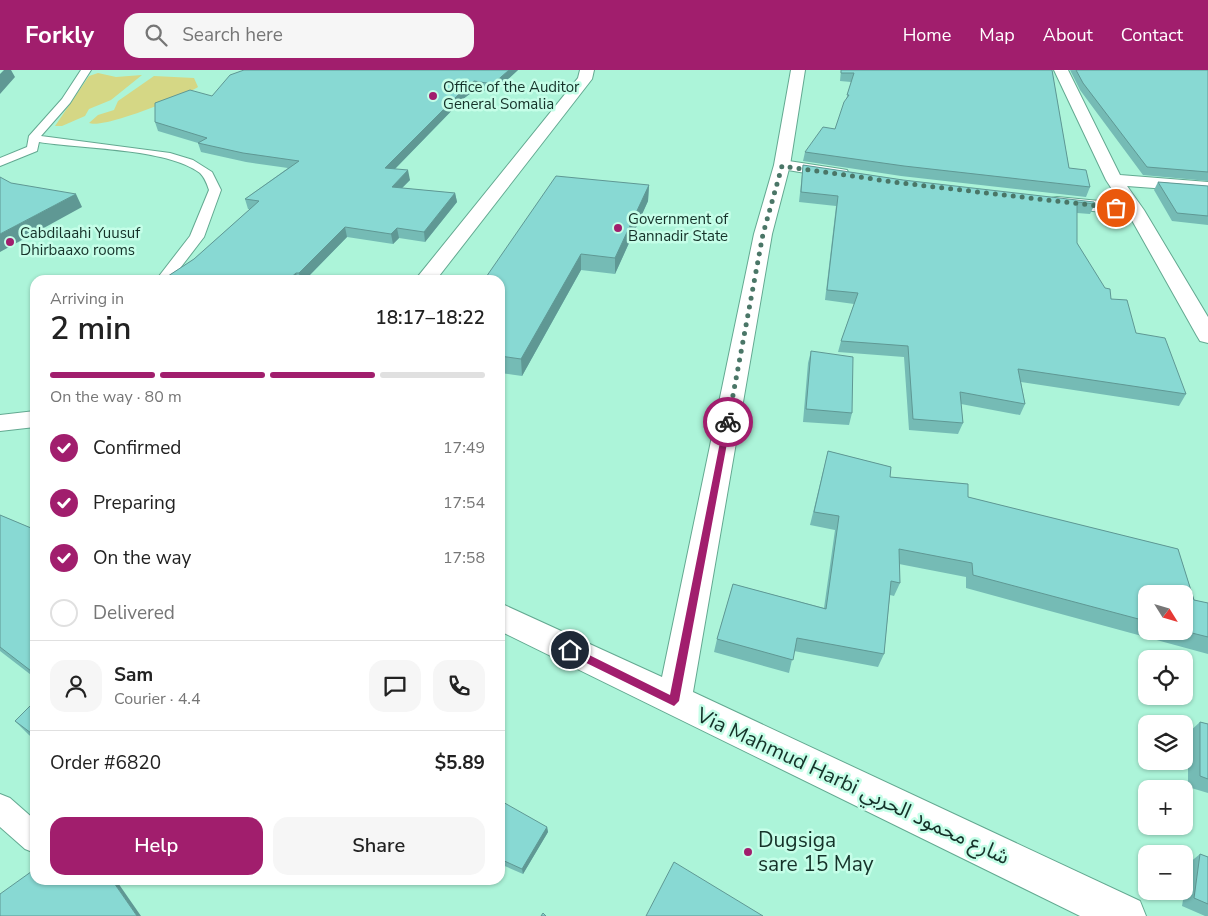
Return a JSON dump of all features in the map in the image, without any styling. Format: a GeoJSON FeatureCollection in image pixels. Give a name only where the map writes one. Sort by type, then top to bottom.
{"type":"FeatureCollection","features":[{"type":"Feature","properties":{"kind":"street"},"geometry":{"type":"LineString","coordinates":[[429,275],[585,79],[587,70]]}},
{"type":"Feature","properties":{"kind":"street"},"geometry":{"type":"LineString","coordinates":[[674,701],[763,234],[782,166],[798,70]]}},
{"type":"Feature","properties":{"kind":"street"},"geometry":{"type":"LineString","coordinates":[[1061,70],[1114,180],[1135,210],[1208,336]]}},
{"type":"Feature","properties":{"kind":"street"},"geometry":{"type":"LineString","coordinates":[[782,166],[861,177]]}},
{"type":"Feature","properties":{"kind":"street"},"geometry":{"type":"LineString","coordinates":[[1114,180],[1208,187]]}},
{"type":"Feature","properties":{"kind":"street"},"geometry":{"type":"LineString","coordinates":[[1042,200],[1135,210]]}},
{"type":"Feature","properties":{"kind":"street","name":"Via Mahmud Harbi شارع محمود الحربي"},"geometry":{"type":"LineString","coordinates":[[505,618],[1125,916]]}},
{"type":"Feature","properties":{"kind":"lane"},"geometry":{"type":"LineString","coordinates":[[0,162],[33,149],[33,138],[66,101],[86,70]]}},
{"type":"Feature","properties":{"kind":"lane"},"geometry":{"type":"LineString","coordinates":[[33,138],[162,155],[186,162],[203,170],[211,179],[216,190],[197,237],[167,275]]}},
{"type":"Feature","properties":{"kind":"lane"},"geometry":{"type":"LineString","coordinates":[[0,808],[30,834]]}},
{"type":"Feature","properties":{"kind":"green space"},"geometry":{"type":"Polygon","coordinates":[[[98,73],[116,77],[142,75],[111,100],[89,109],[85,116],[62,126],[55,126],[89,76],[98,73]]]}},
{"type":"Feature","properties":{"kind":"green space"},"geometry":{"type":"Polygon","coordinates":[[[154,76],[194,78],[198,87],[176,98],[126,117],[97,124],[89,123],[98,115],[114,110],[118,101],[154,76]]]}},
{"type":"Feature","properties":{"kind":"building"},"geometry":{"type":"Polygon","coordinates":[[[244,70],[509,70],[493,84],[474,81],[385,168],[408,170],[392,187],[455,193],[424,232],[397,228],[391,234],[345,227],[299,273],[294,275],[170,275],[194,259],[259,201],[245,199],[299,161],[243,153],[198,143],[207,138],[155,122],[155,103],[190,90],[212,96],[230,75],[244,70]]]}},
{"type":"Feature","properties":{"kind":"building"},"geometry":{"type":"Polygon","coordinates":[[[841,70],[1052,70],[1069,168],[1086,170],[1090,187],[904,166],[805,152],[823,127],[835,129],[844,102],[849,95],[847,95],[854,73],[841,73],[841,70]]]}},
{"type":"Feature","properties":{"kind":"building"},"geometry":{"type":"Polygon","coordinates":[[[1076,70],[1208,70],[1208,172],[1147,167],[1083,83],[1076,70]]]}},
{"type":"Feature","properties":{"kind":"building"},"geometry":{"type":"Polygon","coordinates":[[[803,165],[903,180],[1094,202],[1095,204],[1077,202],[1077,243],[1105,288],[1110,289],[1111,299],[1127,300],[1136,333],[1165,338],[1186,394],[1018,369],[1025,404],[960,392],[963,423],[913,419],[908,346],[841,341],[858,293],[827,290],[838,196],[801,192],[803,165]]]}},
{"type":"Feature","properties":{"kind":"building"},"geometry":{"type":"Polygon","coordinates":[[[556,176],[649,185],[615,258],[581,254],[521,359],[505,357],[505,275],[487,275],[556,176]]]}},
{"type":"Feature","properties":{"kind":"building"},"geometry":{"type":"Polygon","coordinates":[[[0,177],[11,183],[76,194],[0,234],[0,177]]]}},
{"type":"Feature","properties":{"kind":"building"},"geometry":{"type":"Polygon","coordinates":[[[1158,182],[1208,186],[1208,216],[1177,213],[1158,182]]]}},
{"type":"Feature","properties":{"kind":"building"},"geometry":{"type":"Polygon","coordinates":[[[811,351],[853,357],[852,413],[806,409],[811,351]]]}},
{"type":"Feature","properties":{"kind":"building"},"geometry":{"type":"Polygon","coordinates":[[[828,451],[891,467],[890,477],[968,484],[968,497],[1178,549],[1189,585],[1138,585],[1138,619],[973,575],[972,563],[899,549],[900,583],[891,581],[884,654],[797,638],[793,660],[717,639],[733,584],[826,609],[839,516],[814,512],[828,451]]]}},
{"type":"Feature","properties":{"kind":"building"},"geometry":{"type":"Polygon","coordinates":[[[0,515],[30,528],[30,670],[0,647],[0,515]]]}},
{"type":"Feature","properties":{"kind":"building"},"geometry":{"type":"Polygon","coordinates":[[[1193,597],[1194,600],[1208,603],[1208,637],[1193,633],[1193,597]]]}},
{"type":"Feature","properties":{"kind":"building"},"geometry":{"type":"Polygon","coordinates":[[[30,706],[30,732],[15,721],[30,706]]]}},
{"type":"Feature","properties":{"kind":"building"},"geometry":{"type":"Polygon","coordinates":[[[1200,722],[1208,724],[1208,779],[1200,776],[1200,722]]]}},
{"type":"Feature","properties":{"kind":"building"},"geometry":{"type":"Polygon","coordinates":[[[505,803],[547,827],[522,869],[505,861],[505,803]]]}},
{"type":"Feature","properties":{"kind":"building"},"geometry":{"type":"Polygon","coordinates":[[[1200,854],[1208,857],[1208,904],[1194,898],[1200,854]]]}},
{"type":"Feature","properties":{"kind":"building"},"geometry":{"type":"Polygon","coordinates":[[[674,862],[763,916],[646,916],[674,862]]]}},
{"type":"Feature","properties":{"kind":"building"},"geometry":{"type":"Polygon","coordinates":[[[30,873],[30,885],[115,885],[137,916],[0,916],[0,894],[30,873]]]}},
{"type":"Feature","properties":{"kind":"way so far"},"geometry":{"type":"LineString","coordinates":[[728,422],[763,234],[782,166],[901,183],[1116,208]]}},
{"type":"Feature","properties":{"kind":"place","name":"Office of the Auditor General Somalia"},"geometry":{"type":"Point","coordinates":[433,96]}},
{"type":"Feature","properties":{"kind":"place","name":"Government of Bannadir State"},"geometry":{"type":"Point","coordinates":[618,228]}},
{"type":"Feature","properties":{"kind":"place","name":"Cabdilaahi Yuusuf Dhirbaaxo rooms"},"geometry":{"type":"Point","coordinates":[10,242]}},
{"type":"Feature","properties":{"kind":"place","name":"Dugsiga sare 15 May"},"geometry":{"type":"Point","coordinates":[748,852]}},
{"type":"Feature","properties":{"kind":"route"},"geometry":{"type":"LineString","coordinates":[[570,650],[674,701],[728,422]]}}]}
